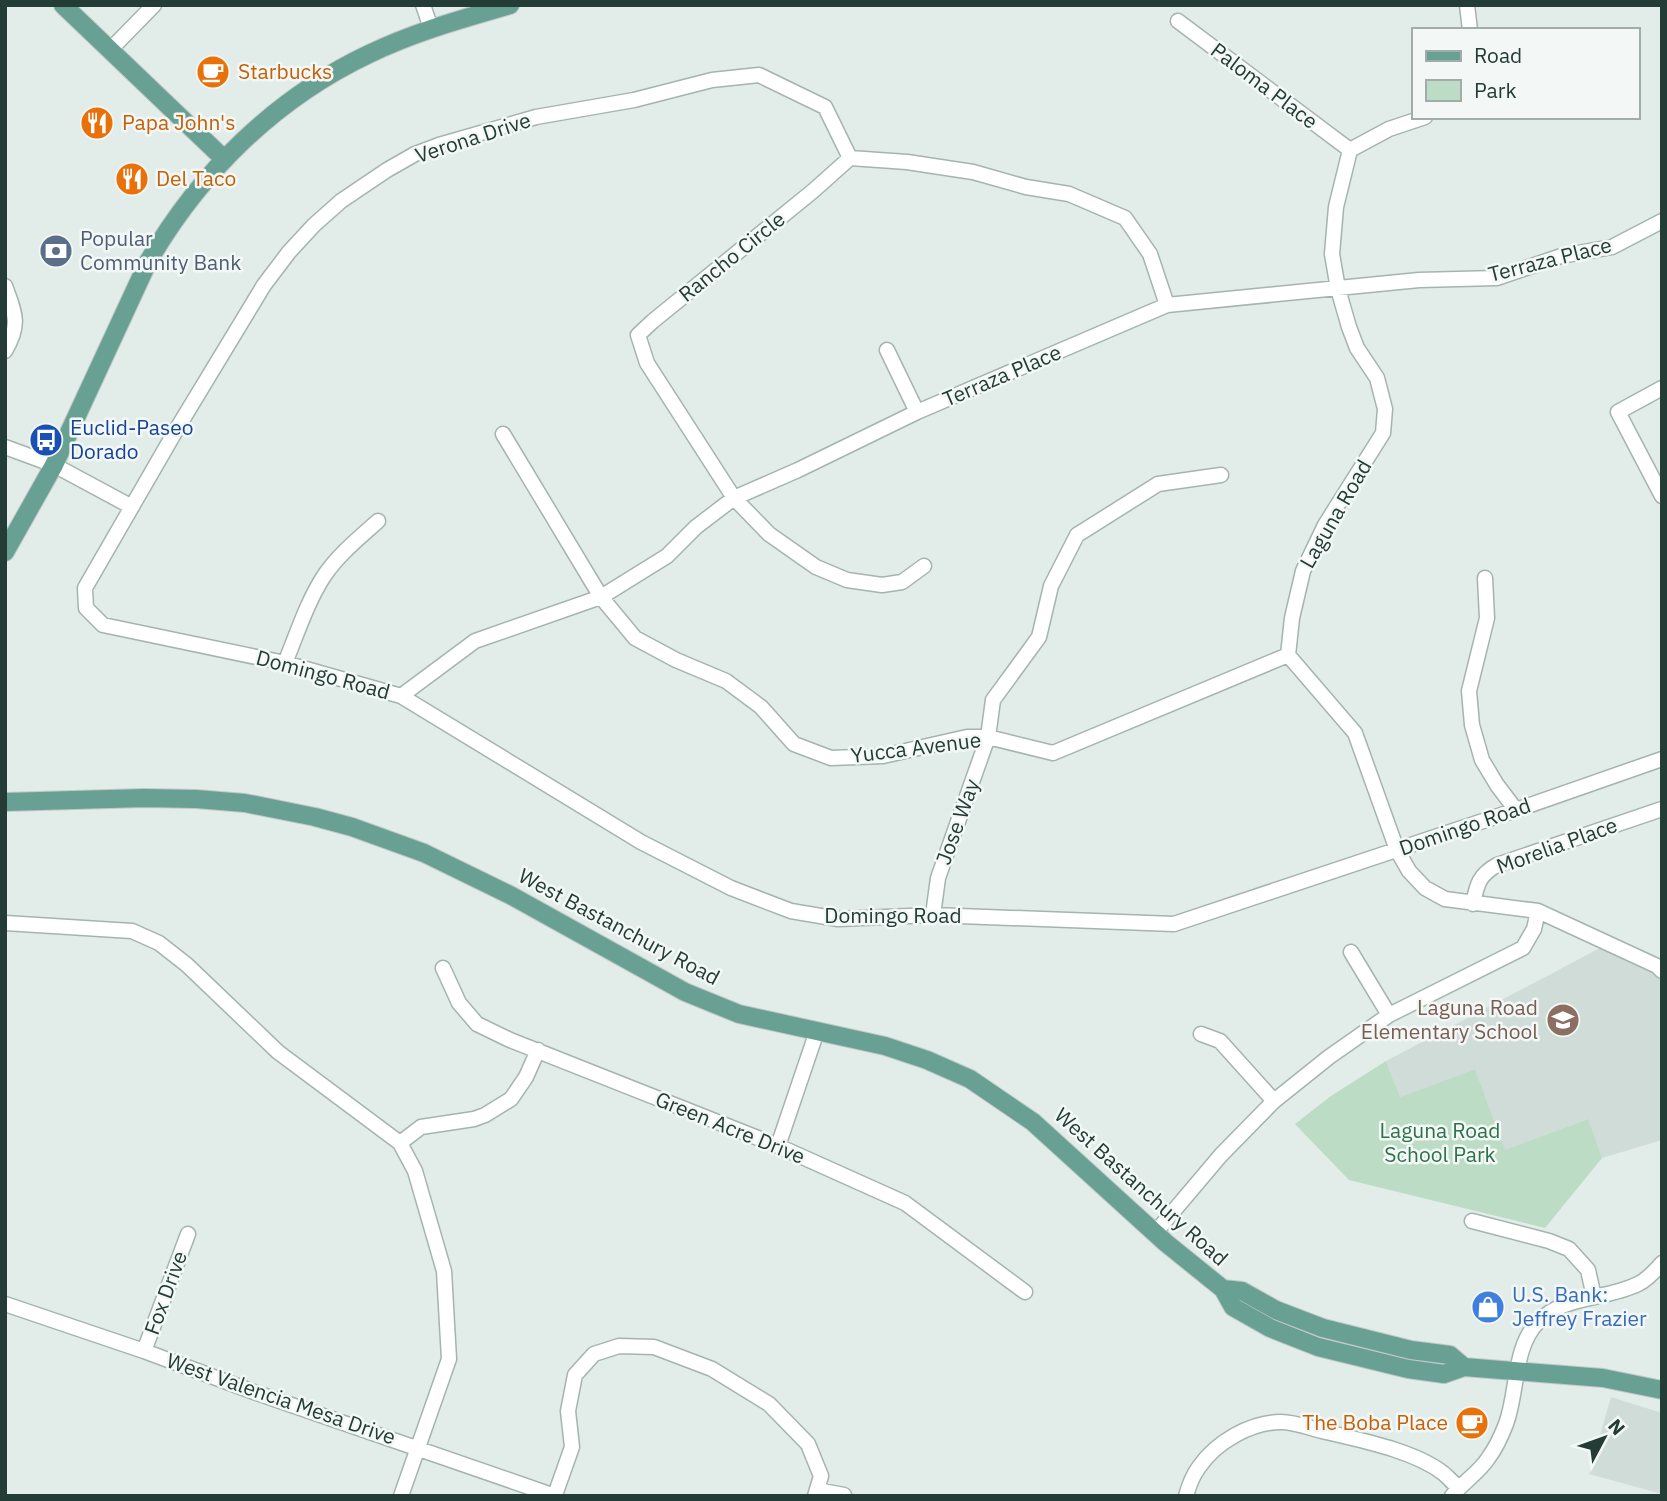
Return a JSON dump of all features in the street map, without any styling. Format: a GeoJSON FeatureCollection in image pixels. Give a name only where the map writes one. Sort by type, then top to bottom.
{"type":"FeatureCollection","features":[{"type":"Feature","properties":{"kind":"main road"},"geometry":{"type":"LineString","coordinates":[[63,5],[224,159]]}},
{"type":"Feature","properties":{"kind":"main road"},"geometry":{"type":"LineString","coordinates":[[5,552],[54,466],[164,233],[183,206],[224,159],[257,127],[321,80],[371,53],[431,29],[510,5]]}},
{"type":"Feature","properties":{"kind":"main road","name":"West Bastanchury Road"},"geometry":{"type":"LineString","coordinates":[[5,802],[196,799],[245,803],[352,827],[424,853],[512,896],[685,992],[739,1014],[885,1046],[927,1060],[970,1079],[1033,1122],[1155,1233],[1223,1289],[1242,1291],[1276,1310],[1323,1328],[1411,1350],[1450,1355],[1464,1367],[1603,1378],[1662,1390]]}},
{"type":"Feature","properties":{"kind":"street"},"geometry":{"type":"LineString","coordinates":[[110,50],[154,5]]}},
{"type":"Feature","properties":{"kind":"street"},"geometry":{"type":"LineString","coordinates":[[423,5],[431,29]]}},
{"type":"Feature","properties":{"kind":"street"},"geometry":{"type":"LineString","coordinates":[[1467,5],[1471,28]]}},
{"type":"Feature","properties":{"kind":"street","name":"Paloma Place"},"geometry":{"type":"LineString","coordinates":[[1178,21],[1350,150]]}},
{"type":"Feature","properties":{"kind":"street","name":"Verona Drive"},"geometry":{"type":"LineString","coordinates":[[86,608],[85,588],[264,285],[289,252],[341,201],[415,154],[536,117],[634,100],[712,80],[759,75],[825,107],[850,158]]}},
{"type":"Feature","properties":{"kind":"street"},"geometry":{"type":"LineString","coordinates":[[1350,150],[1389,129],[1419,119]]}},
{"type":"Feature","properties":{"kind":"street","name":"Laguna Road"},"geometry":{"type":"LineString","coordinates":[[1288,655],[1292,618],[1303,571],[1325,525],[1383,433],[1385,409],[1377,378],[1357,348],[1338,289],[1332,254],[1336,207],[1350,150]]}},
{"type":"Feature","properties":{"kind":"street"},"geometry":{"type":"LineString","coordinates":[[850,158],[907,162],[973,172],[1026,187],[1069,194],[1125,218],[1150,254],[1167,305]]}},
{"type":"Feature","properties":{"kind":"street","name":"Rancho Circle"},"geometry":{"type":"LineString","coordinates":[[850,158],[638,335],[646,363],[734,498],[769,534],[816,567],[847,580],[882,585],[902,582],[924,566]]}},
{"type":"Feature","properties":{"kind":"street","name":"Terraza Place"},"geometry":{"type":"LineString","coordinates":[[401,696],[475,641],[601,597],[667,556],[696,527],[734,498],[917,412],[1167,305],[1419,280],[1497,278],[1560,256],[1612,247],[1662,221]]}},
{"type":"Feature","properties":{"kind":"street"},"geometry":{"type":"LineString","coordinates":[[5,286],[15,310],[10,342],[5,351]]}},
{"type":"Feature","properties":{"kind":"street"},"geometry":{"type":"LineString","coordinates":[[887,350],[917,412]]}},
{"type":"Feature","properties":{"kind":"street"},"geometry":{"type":"LineString","coordinates":[[1662,388],[1618,412],[1662,496]]}},
{"type":"Feature","properties":{"kind":"street","name":"Yucca Avenue"},"geometry":{"type":"LineString","coordinates":[[502,434],[601,597],[635,638],[676,660],[726,681],[761,707],[794,744],[831,758],[883,756],[967,737],[988,737],[1053,753],[1288,655]]}},
{"type":"Feature","properties":{"kind":"street"},"geometry":{"type":"LineString","coordinates":[[5,447],[54,466],[132,507]]}},
{"type":"Feature","properties":{"kind":"street","name":"Jose Way"},"geometry":{"type":"LineString","coordinates":[[933,915],[938,878],[988,737],[993,700],[1039,638],[1051,586],[1077,535],[1157,484],[1221,475]]}},
{"type":"Feature","properties":{"kind":"street"},"geometry":{"type":"LineString","coordinates":[[285,663],[324,576],[342,554],[378,521]]}},
{"type":"Feature","properties":{"kind":"street"},"geometry":{"type":"LineString","coordinates":[[1485,578],[1487,618],[1469,691],[1472,725],[1482,760],[1516,810]]}},
{"type":"Feature","properties":{"kind":"street","name":"Domingo Road"},"geometry":{"type":"LineString","coordinates":[[86,608],[103,625],[285,663],[401,696],[641,842],[731,888],[791,911],[838,919],[933,915],[1174,924],[1662,759]]}},
{"type":"Feature","properties":{"kind":"street"},"geometry":{"type":"LineString","coordinates":[[1288,655],[1355,733],[1397,850],[1409,871],[1425,888],[1445,900],[1538,911],[1657,966],[1662,971]]}},
{"type":"Feature","properties":{"kind":"street","name":"Morelia Place"},"geometry":{"type":"LineString","coordinates":[[1473,904],[1480,878],[1497,864],[1662,809]]}},
{"type":"Feature","properties":{"kind":"street"},"geometry":{"type":"LineString","coordinates":[[1155,1233],[1221,1155],[1274,1101],[1329,1057],[1389,1015],[1523,948],[1534,929],[1538,911]]}},
{"type":"Feature","properties":{"kind":"street"},"geometry":{"type":"LineString","coordinates":[[5,923],[132,931],[159,943],[187,965],[278,1052],[400,1143],[415,1171],[444,1271],[449,1359],[401,1496]]}},
{"type":"Feature","properties":{"kind":"street"},"geometry":{"type":"LineString","coordinates":[[1351,952],[1389,1015]]}},
{"type":"Feature","properties":{"kind":"street","name":"Green Acre Drive"},"geometry":{"type":"LineString","coordinates":[[443,968],[459,1003],[477,1024],[510,1040],[778,1146],[905,1203],[1025,1292]]}},
{"type":"Feature","properties":{"kind":"street"},"geometry":{"type":"LineString","coordinates":[[778,1146],[817,1031]]}},
{"type":"Feature","properties":{"kind":"street"},"geometry":{"type":"LineString","coordinates":[[1201,1034],[1220,1041],[1274,1101]]}},
{"type":"Feature","properties":{"kind":"street"},"geometry":{"type":"LineString","coordinates":[[400,1143],[421,1127],[474,1119],[510,1099],[526,1077],[538,1051]]}},
{"type":"Feature","properties":{"kind":"street"},"geometry":{"type":"LineString","coordinates":[[1472,1221],[1549,1241],[1569,1249],[1588,1270],[1594,1297]]}},
{"type":"Feature","properties":{"kind":"street","name":"Fox Drive"},"geometry":{"type":"LineString","coordinates":[[144,1351],[188,1234]]}},
{"type":"Feature","properties":{"kind":"street"},"geometry":{"type":"LineString","coordinates":[[1186,1496],[1198,1468],[1209,1454],[1254,1426],[1282,1422],[1380,1444],[1426,1462],[1442,1472],[1455,1492],[1489,1458],[1502,1432],[1513,1398],[1516,1372],[1527,1338],[1537,1323],[1567,1304],[1641,1283],[1662,1263]]}},
{"type":"Feature","properties":{"kind":"street","name":"West Valencia Mesa Drive"},"geometry":{"type":"LineString","coordinates":[[5,1304],[555,1496]]}},
{"type":"Feature","properties":{"kind":"street"},"geometry":{"type":"LineString","coordinates":[[555,1496],[572,1447],[568,1411],[575,1375],[594,1354],[619,1346],[654,1347],[712,1369],[769,1404],[808,1444],[821,1476],[816,1493],[844,1495]]}},
{"type":"Feature","properties":{"kind":"shaded area","name":"Laguna Road Elementary School"},"geometry":{"type":"Polygon","coordinates":[[[1600,948],[1632,960],[1662,979],[1662,1140],[1602,1158],[1587,1119],[1505,1151],[1475,1069],[1400,1097],[1386,1061],[1600,948]]]}},
{"type":"Feature","properties":{"kind":"shaded area"},"geometry":{"type":"Polygon","coordinates":[[[1611,1397],[1662,1413],[1662,1494],[1589,1474],[1611,1397]]]}},
{"type":"Feature","properties":{"kind":"green space","name":"Laguna Road School Park"},"geometry":{"type":"Polygon","coordinates":[[[1386,1061],[1400,1097],[1475,1069],[1505,1150],[1588,1119],[1602,1158],[1545,1228],[1349,1180],[1295,1124],[1331,1096],[1386,1061]]]}},
{"type":"Feature","properties":{"kind":"place","name":"Starbucks"},"geometry":{"type":"Point","coordinates":[213,72]}},
{"type":"Feature","properties":{"kind":"place","name":"Papa John's"},"geometry":{"type":"Point","coordinates":[97,123]}},
{"type":"Feature","properties":{"kind":"place","name":"Del Taco"},"geometry":{"type":"Point","coordinates":[132,179]}},
{"type":"Feature","properties":{"kind":"place","name":"Popular Community Bank"},"geometry":{"type":"Point","coordinates":[56,251]}},
{"type":"Feature","properties":{"kind":"place","name":"Euclid-Paseo Dorado"},"geometry":{"type":"Point","coordinates":[46,440]}},
{"type":"Feature","properties":{"kind":"place","name":"Laguna Road Elementary School"},"geometry":{"type":"Point","coordinates":[1563,1020]}},
{"type":"Feature","properties":{"kind":"place","name":"U.S. Bank: Jeffrey Frazier"},"geometry":{"type":"Point","coordinates":[1488,1307]}},
{"type":"Feature","properties":{"kind":"place","name":"The Boba Place"},"geometry":{"type":"Point","coordinates":[1472,1423]}}]}
